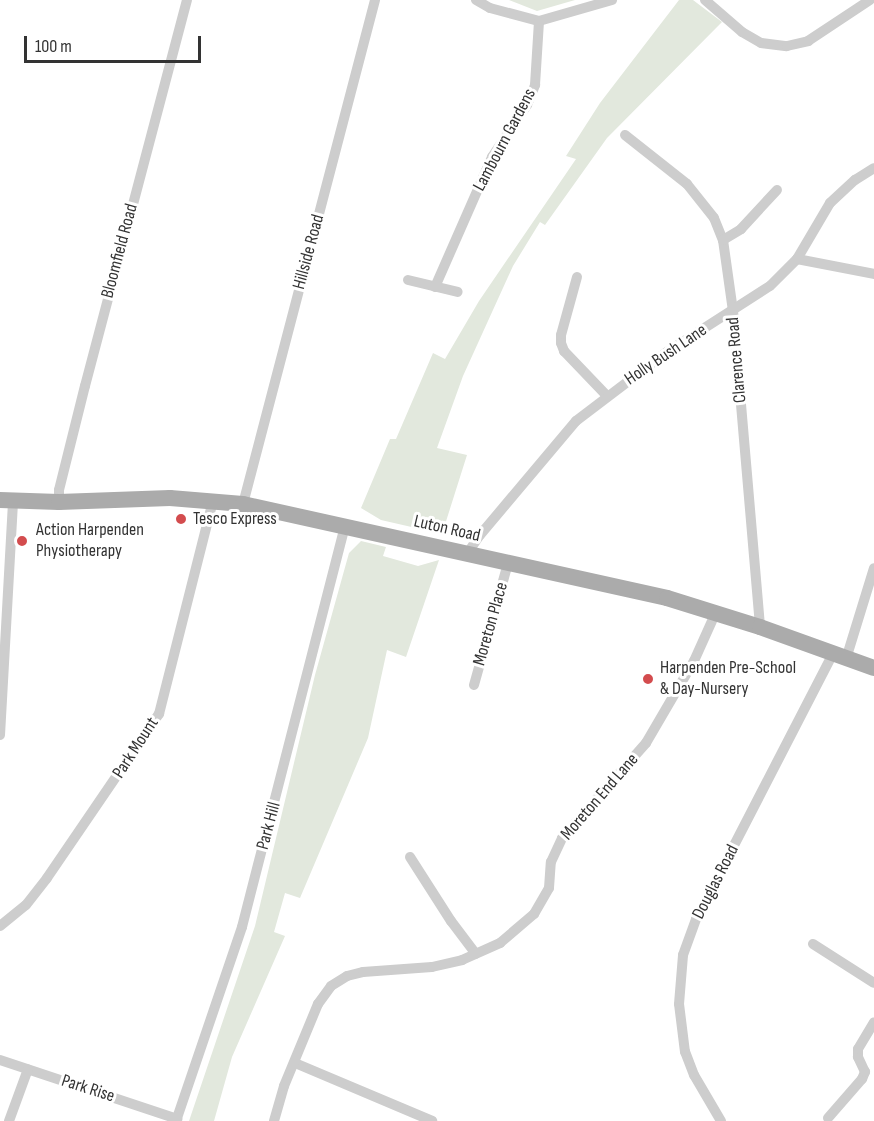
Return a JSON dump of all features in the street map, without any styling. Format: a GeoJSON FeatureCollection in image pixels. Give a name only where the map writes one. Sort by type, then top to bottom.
{"type":"FeatureCollection","features":[{"type":"Feature","properties":{"kind":"main road","name":"Luton Road"},"geometry":{"type":"LineString","coordinates":[[6,501],[161,499],[213,500],[243,504],[716,612],[874,668]]}},
{"type":"Feature","properties":{"kind":"street","name":"Bloomfield Road"},"geometry":{"type":"LineString","coordinates":[[59,502],[59,490],[85,386],[187,0]]}},
{"type":"Feature","properties":{"kind":"street","name":"Hillside Road"},"geometry":{"type":"LineString","coordinates":[[243,504],[375,0]]}},
{"type":"Feature","properties":{"kind":"street"},"geometry":{"type":"LineString","coordinates":[[476,0],[490,8],[539,21],[612,0]]}},
{"type":"Feature","properties":{"kind":"street"},"geometry":{"type":"LineString","coordinates":[[705,0],[742,32],[761,43],[787,46],[808,41],[870,0]]}},
{"type":"Feature","properties":{"kind":"street","name":"Lambourn Gardens"},"geometry":{"type":"LineString","coordinates":[[435,286],[492,157],[516,123],[531,95],[537,69],[539,21]]}},
{"type":"Feature","properties":{"kind":"street","name":"Clarence Road"},"geometry":{"type":"LineString","coordinates":[[625,135],[687,184],[714,218],[723,240],[733,311],[760,627]]}},
{"type":"Feature","properties":{"kind":"street","name":"Holly Bush Lane"},"geometry":{"type":"LineString","coordinates":[[467,554],[564,433],[607,396],[667,352],[770,286],[797,259],[830,202],[855,180],[874,168]]}},
{"type":"Feature","properties":{"kind":"street"},"geometry":{"type":"LineString","coordinates":[[723,240],[741,229],[777,190]]}},
{"type":"Feature","properties":{"kind":"street"},"geometry":{"type":"LineString","coordinates":[[797,259],[874,274]]}},
{"type":"Feature","properties":{"kind":"street"},"geometry":{"type":"LineString","coordinates":[[577,277],[561,334],[561,343],[564,351],[607,396]]}},
{"type":"Feature","properties":{"kind":"street"},"geometry":{"type":"LineString","coordinates":[[408,280],[458,292]]}},
{"type":"Feature","properties":{"kind":"street","name":"Park Mount"},"geometry":{"type":"LineString","coordinates":[[0,926],[26,905],[47,878],[159,714],[213,500]]}},
{"type":"Feature","properties":{"kind":"street"},"geometry":{"type":"LineString","coordinates":[[0,735],[6,501]]}},
{"type":"Feature","properties":{"kind":"street","name":"Park Hill"},"geometry":{"type":"LineString","coordinates":[[176,1120],[245,916],[345,526]]}},
{"type":"Feature","properties":{"kind":"street","name":"Moreton Place"},"geometry":{"type":"LineString","coordinates":[[474,685],[508,563]]}},
{"type":"Feature","properties":{"kind":"street","name":"Douglas Road"},"geometry":{"type":"LineString","coordinates":[[719,1120],[694,1075],[685,1052],[679,1004],[683,955],[696,919],[840,656],[874,568]]}},
{"type":"Feature","properties":{"kind":"street","name":"Moreton End Lane"},"geometry":{"type":"LineString","coordinates":[[274,1121],[284,1086],[318,1004],[340,980],[363,972],[432,966],[476,954],[500,943],[534,914],[549,888],[552,862],[562,838],[646,743],[694,661],[716,612]]}},
{"type":"Feature","properties":{"kind":"street"},"geometry":{"type":"LineString","coordinates":[[410,856],[451,921],[476,954]]}},
{"type":"Feature","properties":{"kind":"street"},"geometry":{"type":"LineString","coordinates":[[813,944],[874,983]]}},
{"type":"Feature","properties":{"kind":"street"},"geometry":{"type":"LineString","coordinates":[[828,1118],[862,1079],[865,1072],[858,1057],[858,1049],[874,1022]]}},
{"type":"Feature","properties":{"kind":"street","name":"Park Rise"},"geometry":{"type":"LineString","coordinates":[[0,1060],[176,1120]]}},
{"type":"Feature","properties":{"kind":"street"},"geometry":{"type":"LineString","coordinates":[[295,1062],[432,1121]]}},
{"type":"Feature","properties":{"kind":"street"},"geometry":{"type":"LineString","coordinates":[[9,1121],[28,1069]]}},
{"type":"Feature","properties":{"kind":"shaded area"},"geometry":{"type":"Polygon","coordinates":[[[509,0],[575,0],[537,11],[509,0]]]}},
{"type":"Feature","properties":{"kind":"shaded area"},"geometry":{"type":"Polygon","coordinates":[[[679,0],[693,0],[722,22],[607,138],[545,225],[540,222],[513,266],[463,376],[437,448],[467,455],[442,534],[381,520],[361,508],[390,439],[396,439],[433,353],[445,359],[479,301],[576,159],[566,156],[600,103],[679,0]]]}},
{"type":"Feature","properties":{"kind":"shaded area"},"geometry":{"type":"Polygon","coordinates":[[[361,541],[386,547],[383,556],[418,566],[439,560],[406,657],[387,650],[368,738],[300,898],[285,893],[274,932],[285,936],[232,1057],[214,1121],[189,1121],[255,926],[315,675],[349,553],[361,541]]]}},
{"type":"Feature","properties":{"kind":"place","name":"Tesco Express"},"geometry":{"type":"Point","coordinates":[181,519]}},
{"type":"Feature","properties":{"kind":"place","name":"Action Harpenden Physiotherapy"},"geometry":{"type":"Point","coordinates":[22,541]}},
{"type":"Feature","properties":{"kind":"place","name":"Harpenden Pre-School & Day-Nursery"},"geometry":{"type":"Point","coordinates":[648,679]}}]}
